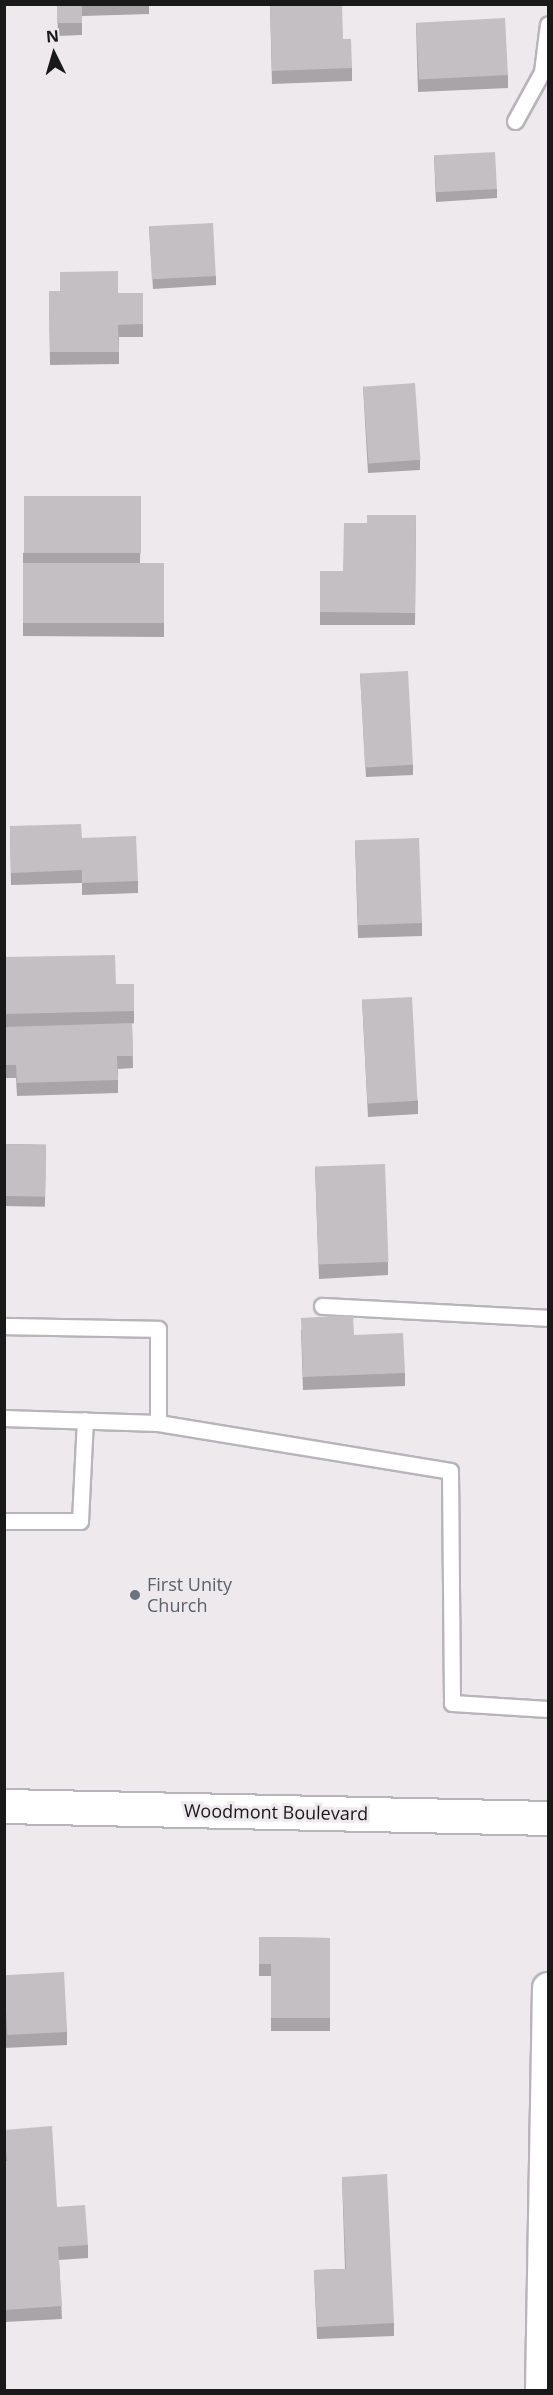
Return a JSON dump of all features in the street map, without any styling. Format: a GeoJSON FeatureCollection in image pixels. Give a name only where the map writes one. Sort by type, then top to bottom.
{"type":"FeatureCollection","features":[{"type":"Feature","properties":{"kind":"main road","name":"Woodmont Boulevard"},"geometry":{"type":"LineString","coordinates":[[4,1806],[549,1818]]}},
{"type":"Feature","properties":{"kind":"street"},"geometry":{"type":"LineString","coordinates":[[541,2391],[549,1988]]}},
{"type":"Feature","properties":{"kind":"lane"},"geometry":{"type":"LineString","coordinates":[[515,121],[542,72],[549,24]]}},
{"type":"Feature","properties":{"kind":"lane"},"geometry":{"type":"LineString","coordinates":[[322,1306],[549,1318]]}},
{"type":"Feature","properties":{"kind":"lane"},"geometry":{"type":"LineString","coordinates":[[4,1326],[158,1329],[158,1423]]}},
{"type":"Feature","properties":{"kind":"lane"},"geometry":{"type":"LineString","coordinates":[[4,1418],[158,1423],[450,1471],[452,1703],[549,1709]]}},
{"type":"Feature","properties":{"kind":"lane"},"geometry":{"type":"LineString","coordinates":[[4,1521],[80,1521],[85,1420]]}},
{"type":"Feature","properties":{"kind":"building"},"geometry":{"type":"Polygon","coordinates":[[[57,4],[82,4],[82,23],[57,23],[57,4]]]}},
{"type":"Feature","properties":{"kind":"building"},"geometry":{"type":"Polygon","coordinates":[[[270,4],[342,4],[343,39],[351,39],[352,68],[272,71],[270,4]]]}},
{"type":"Feature","properties":{"kind":"building"},"geometry":{"type":"Polygon","coordinates":[[[505,18],[508,75],[419,80],[416,23],[505,18]]]}},
{"type":"Feature","properties":{"kind":"building"},"geometry":{"type":"Polygon","coordinates":[[[495,152],[497,189],[436,192],[434,155],[495,152]]]}},
{"type":"Feature","properties":{"kind":"building"},"geometry":{"type":"Polygon","coordinates":[[[213,223],[216,276],[152,279],[149,226],[213,223]]]}},
{"type":"Feature","properties":{"kind":"building"},"geometry":{"type":"Polygon","coordinates":[[[118,271],[118,293],[143,293],[143,324],[118,325],[119,352],[50,352],[49,291],[60,291],[60,272],[118,271]]]}},
{"type":"Feature","properties":{"kind":"building"},"geometry":{"type":"Polygon","coordinates":[[[415,383],[420,460],[368,463],[363,387],[415,383]]]}},
{"type":"Feature","properties":{"kind":"building"},"geometry":{"type":"Polygon","coordinates":[[[24,496],[141,496],[141,553],[24,553],[24,496]]]}},
{"type":"Feature","properties":{"kind":"building"},"geometry":{"type":"Polygon","coordinates":[[[367,515],[416,515],[415,613],[320,612],[320,571],[343,571],[344,523],[367,523],[367,515]]]}},
{"type":"Feature","properties":{"kind":"building"},"geometry":{"type":"Polygon","coordinates":[[[23,563],[164,563],[164,623],[23,623],[23,563]]]}},
{"type":"Feature","properties":{"kind":"building"},"geometry":{"type":"Polygon","coordinates":[[[408,671],[413,765],[365,767],[360,674],[408,671]]]}},
{"type":"Feature","properties":{"kind":"building"},"geometry":{"type":"Polygon","coordinates":[[[81,824],[82,838],[136,836],[138,881],[82,883],[82,870],[11,873],[10,826],[81,824]]]}},
{"type":"Feature","properties":{"kind":"building"},"geometry":{"type":"Polygon","coordinates":[[[419,838],[422,923],[358,925],[355,840],[419,838]]]}},
{"type":"Feature","properties":{"kind":"building"},"geometry":{"type":"Polygon","coordinates":[[[115,955],[116,984],[134,984],[134,1011],[4,1014],[4,957],[115,955]]]}},
{"type":"Feature","properties":{"kind":"building"},"geometry":{"type":"Polygon","coordinates":[[[412,997],[417,1101],[368,1103],[362,1000],[412,997]]]}},
{"type":"Feature","properties":{"kind":"building"},"geometry":{"type":"Polygon","coordinates":[[[132,1023],[133,1056],[117,1056],[118,1080],[17,1083],[16,1065],[4,1065],[4,1027],[132,1023]]]}},
{"type":"Feature","properties":{"kind":"building"},"geometry":{"type":"Polygon","coordinates":[[[4,1144],[46,1145],[45,1197],[4,1196],[4,1144]]]}},
{"type":"Feature","properties":{"kind":"building"},"geometry":{"type":"Polygon","coordinates":[[[385,1164],[388,1262],[318,1264],[315,1166],[385,1164]]]}},
{"type":"Feature","properties":{"kind":"building"},"geometry":{"type":"Polygon","coordinates":[[[353,1315],[354,1335],[403,1333],[405,1373],[303,1377],[301,1318],[353,1315]]]}},
{"type":"Feature","properties":{"kind":"building"},"geometry":{"type":"Polygon","coordinates":[[[259,1937],[330,1938],[330,2018],[271,2018],[271,1964],[259,1964],[259,1937]]]}},
{"type":"Feature","properties":{"kind":"building"},"geometry":{"type":"Polygon","coordinates":[[[64,1972],[67,2032],[7,2035],[4,1975],[64,1972]]]}},
{"type":"Feature","properties":{"kind":"building"},"geometry":{"type":"Polygon","coordinates":[[[52,2126],[57,2207],[85,2205],[88,2245],[58,2247],[62,2306],[4,2310],[4,2161],[7,2161],[4,2130],[52,2126]]]}},
{"type":"Feature","properties":{"kind":"building"},"geometry":{"type":"Polygon","coordinates":[[[387,2174],[394,2323],[317,2327],[314,2270],[346,2269],[342,2177],[387,2174]]]}},
{"type":"Feature","properties":{"kind":"place","name":"First Unity Church"},"geometry":{"type":"Point","coordinates":[135,1595]}}]}
